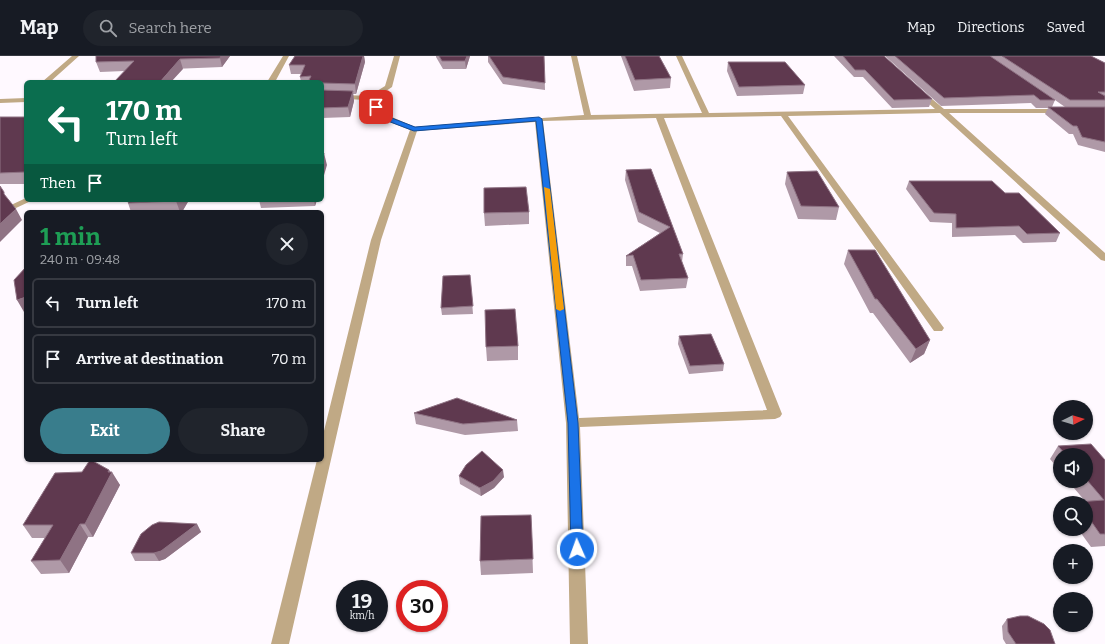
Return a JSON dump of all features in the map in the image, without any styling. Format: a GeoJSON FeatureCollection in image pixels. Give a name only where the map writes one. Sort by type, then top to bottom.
{"type":"FeatureCollection","features":[{"type":"Feature","properties":{"kind":"street"},"geometry":{"type":"LineString","coordinates":[[48,80],[76,56]]}},
{"type":"Feature","properties":{"kind":"street"},"geometry":{"type":"LineString","coordinates":[[272,80],[286,56]]}},
{"type":"Feature","properties":{"kind":"street"},"geometry":{"type":"LineString","coordinates":[[324,96],[370,98],[388,87],[397,56]]}},
{"type":"Feature","properties":{"kind":"street"},"geometry":{"type":"LineString","coordinates":[[574,56],[588,117]]}},
{"type":"Feature","properties":{"kind":"street"},"geometry":{"type":"LineString","coordinates":[[680,56],[706,114]]}},
{"type":"Feature","properties":{"kind":"street"},"geometry":{"type":"LineString","coordinates":[[914,86],[1105,258]]}},
{"type":"Feature","properties":{"kind":"street"},"geometry":{"type":"LineString","coordinates":[[370,98],[382,116],[414,129],[539,119],[588,117],[943,111],[1067,111],[1050,102]]}},
{"type":"Feature","properties":{"kind":"street"},"geometry":{"type":"LineString","coordinates":[[0,101],[24,100]]}},
{"type":"Feature","properties":{"kind":"street"},"geometry":{"type":"LineString","coordinates":[[784,114],[938,328]]}},
{"type":"Feature","properties":{"kind":"street"},"geometry":{"type":"LineString","coordinates":[[573,423],[775,414],[659,116]]}},
{"type":"Feature","properties":{"kind":"street"},"geometry":{"type":"LineString","coordinates":[[539,119],[573,423],[579,644]]}},
{"type":"Feature","properties":{"kind":"street"},"geometry":{"type":"LineString","coordinates":[[324,459],[376,240],[414,129]]}},
{"type":"Feature","properties":{"kind":"street"},"geometry":{"type":"LineString","coordinates":[[16,205],[24,202]]}},
{"type":"Feature","properties":{"kind":"street"},"geometry":{"type":"LineString","coordinates":[[280,644],[323,462]]}},
{"type":"Feature","properties":{"kind":"building"},"geometry":{"type":"Polygon","coordinates":[[[96,56],[221,56],[220,58],[180,59],[162,80],[116,80],[134,61],[96,62],[96,56]]]}},
{"type":"Feature","properties":{"kind":"building"},"geometry":{"type":"Polygon","coordinates":[[[295,56],[363,56],[355,84],[324,83],[324,80],[309,80],[311,76],[300,77],[305,65],[289,65],[295,56]]]}},
{"type":"Feature","properties":{"kind":"building"},"geometry":{"type":"Polygon","coordinates":[[[439,56],[467,56],[465,61],[442,61],[439,56]]]}},
{"type":"Feature","properties":{"kind":"building"},"geometry":{"type":"Polygon","coordinates":[[[489,56],[544,56],[545,83],[503,77],[489,56]]]}},
{"type":"Feature","properties":{"kind":"building"},"geometry":{"type":"Polygon","coordinates":[[[625,56],[659,56],[671,78],[635,80],[625,56]]]}},
{"type":"Feature","properties":{"kind":"building"},"geometry":{"type":"Polygon","coordinates":[[[843,56],[884,56],[932,99],[894,100],[865,70],[855,70],[843,56]]]}},
{"type":"Feature","properties":{"kind":"building"},"geometry":{"type":"Polygon","coordinates":[[[895,56],[990,56],[1055,100],[1040,100],[1034,95],[944,98],[895,56]]]}},
{"type":"Feature","properties":{"kind":"building"},"geometry":{"type":"Polygon","coordinates":[[[1002,56],[1091,56],[1105,63],[1105,92],[1098,92],[1105,96],[1105,100],[1070,100],[1002,56]]]}},
{"type":"Feature","properties":{"kind":"building"},"geometry":{"type":"Polygon","coordinates":[[[728,62],[785,62],[805,85],[739,87],[728,62]]]}},
{"type":"Feature","properties":{"kind":"building"},"geometry":{"type":"Polygon","coordinates":[[[324,90],[353,91],[348,107],[324,108],[324,90]]]}},
{"type":"Feature","properties":{"kind":"building"},"geometry":{"type":"Polygon","coordinates":[[[1048,107],[1105,107],[1105,142],[1082,137],[1077,126],[1073,126],[1048,107]]]}},
{"type":"Feature","properties":{"kind":"building"},"geometry":{"type":"Polygon","coordinates":[[[0,117],[24,117],[24,172],[0,173],[0,117]]]}},
{"type":"Feature","properties":{"kind":"building"},"geometry":{"type":"Polygon","coordinates":[[[651,169],[683,254],[679,254],[688,278],[641,280],[633,255],[626,256],[670,227],[639,212],[626,170],[651,169]]]}},
{"type":"Feature","properties":{"kind":"building"},"geometry":{"type":"Polygon","coordinates":[[[817,171],[839,207],[801,206],[787,172],[817,171]]]}},
{"type":"Feature","properties":{"kind":"building"},"geometry":{"type":"Polygon","coordinates":[[[909,181],[992,181],[1005,193],[1019,193],[1060,233],[1027,234],[1019,226],[956,228],[956,214],[934,213],[909,181]]]}},
{"type":"Feature","properties":{"kind":"building"},"geometry":{"type":"Polygon","coordinates":[[[0,186],[4,194],[16,209],[0,224],[0,186]]]}},
{"type":"Feature","properties":{"kind":"building"},"geometry":{"type":"Polygon","coordinates":[[[526,187],[529,212],[484,213],[484,188],[526,187]]]}},
{"type":"Feature","properties":{"kind":"building"},"geometry":{"type":"Polygon","coordinates":[[[129,202],[152,202],[128,203],[129,202]]]}},
{"type":"Feature","properties":{"kind":"building"},"geometry":{"type":"Polygon","coordinates":[[[848,250],[875,250],[930,340],[916,349],[877,299],[875,299],[848,250]]]}},
{"type":"Feature","properties":{"kind":"building"},"geometry":{"type":"Polygon","coordinates":[[[24,269],[24,298],[17,300],[14,280],[24,269]]]}},
{"type":"Feature","properties":{"kind":"building"},"geometry":{"type":"Polygon","coordinates":[[[470,275],[473,306],[441,308],[443,276],[470,275]]]}},
{"type":"Feature","properties":{"kind":"building"},"geometry":{"type":"Polygon","coordinates":[[[515,309],[518,346],[486,347],[485,310],[515,309]]]}},
{"type":"Feature","properties":{"kind":"building"},"geometry":{"type":"Polygon","coordinates":[[[711,334],[724,364],[690,366],[679,336],[711,334]]]}},
{"type":"Feature","properties":{"kind":"building"},"geometry":{"type":"Polygon","coordinates":[[[457,398],[517,420],[463,424],[414,413],[457,398]]]}},
{"type":"Feature","properties":{"kind":"building"},"geometry":{"type":"Polygon","coordinates":[[[1091,444],[1105,460],[1105,534],[1100,534],[1093,524],[1093,501],[1104,500],[1093,487],[1093,448],[1060,448],[1058,446],[1091,444]]]}},
{"type":"Feature","properties":{"kind":"building"},"geometry":{"type":"Polygon","coordinates":[[[482,451],[503,470],[493,481],[480,488],[459,476],[466,465],[482,451]]]}},
{"type":"Feature","properties":{"kind":"building"},"geometry":{"type":"Polygon","coordinates":[[[89,462],[95,462],[109,470],[108,472],[112,472],[85,524],[80,524],[60,560],[31,561],[53,525],[23,525],[55,473],[82,472],[89,462]]]}},
{"type":"Feature","properties":{"kind":"building"},"geometry":{"type":"Polygon","coordinates":[[[531,515],[533,559],[480,561],[481,516],[531,515]]]}},
{"type":"Feature","properties":{"kind":"building"},"geometry":{"type":"Polygon","coordinates":[[[159,522],[197,524],[161,551],[154,553],[131,553],[141,534],[152,525],[159,522]]]}},
{"type":"Feature","properties":{"kind":"building"},"geometry":{"type":"Polygon","coordinates":[[[1028,616],[1044,624],[1050,630],[1055,644],[1016,644],[1008,632],[1007,619],[1028,616]]]}},
{"type":"Feature","properties":{"kind":"slow traffic"},"geometry":{"type":"LineString","coordinates":[[547,189],[560,309]]}},
{"type":"Feature","properties":{"kind":"route"},"geometry":{"type":"LineString","coordinates":[[376,107],[382,116],[414,129],[539,119],[573,423],[577,549]]}}]}
